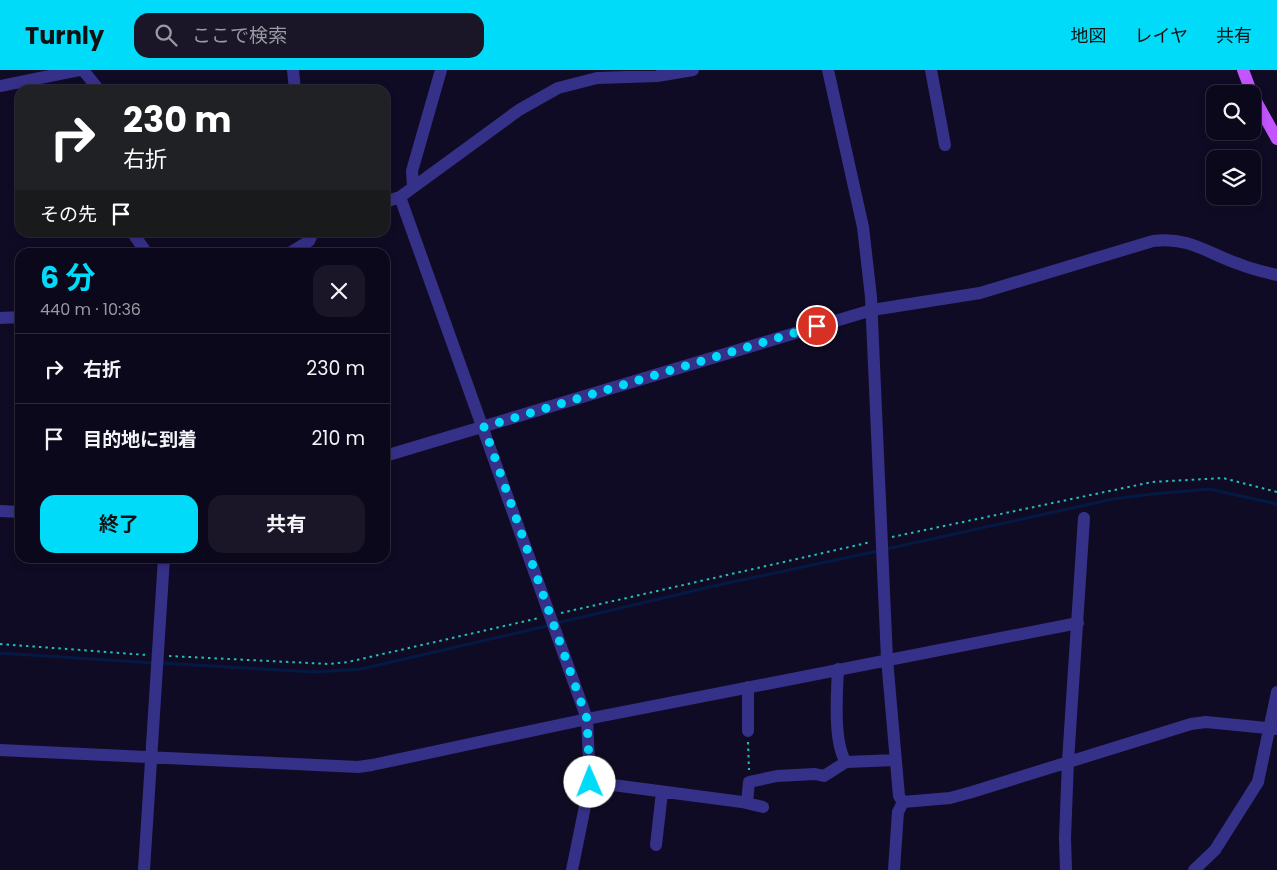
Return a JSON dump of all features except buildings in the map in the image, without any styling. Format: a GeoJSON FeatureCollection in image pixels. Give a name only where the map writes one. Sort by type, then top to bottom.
{"type":"FeatureCollection","features":[{"type":"Feature","properties":{"kind":"main road"},"geometry":{"type":"LineString","coordinates":[[1242,70],[1248,85]]}},
{"type":"Feature","properties":{"kind":"main road"},"geometry":{"type":"LineString","coordinates":[[1261,110],[1277,139]]}},
{"type":"Feature","properties":{"kind":"street"},"geometry":{"type":"LineString","coordinates":[[0,86],[79,70]]}},
{"type":"Feature","properties":{"kind":"street"},"geometry":{"type":"LineString","coordinates":[[83,70],[95,85]]}},
{"type":"Feature","properties":{"kind":"street"},"geometry":{"type":"LineString","coordinates":[[293,70],[294,85]]}},
{"type":"Feature","properties":{"kind":"street"},"geometry":{"type":"LineString","coordinates":[[413,188],[412,171],[441,70]]}},
{"type":"Feature","properties":{"kind":"street"},"geometry":{"type":"LineString","coordinates":[[390,200],[400,197],[413,188],[519,110],[558,88],[597,78],[657,76],[693,70]]}},
{"type":"Feature","properties":{"kind":"street"},"geometry":{"type":"LineString","coordinates":[[828,70],[863,227],[872,310],[887,659],[899,796],[902,802],[898,812],[894,870]]}},
{"type":"Feature","properties":{"kind":"street"},"geometry":{"type":"LineString","coordinates":[[931,70],[945,145]]}},
{"type":"Feature","properties":{"kind":"street"},"geometry":{"type":"LineString","coordinates":[[400,197],[484,427],[587,719],[590,782],[572,870]]}},
{"type":"Feature","properties":{"kind":"street"},"geometry":{"type":"LineString","coordinates":[[136,237],[143,248]]}},
{"type":"Feature","properties":{"kind":"street"},"geometry":{"type":"LineString","coordinates":[[298,248],[309,241],[311,237]]}},
{"type":"Feature","properties":{"kind":"street"},"geometry":{"type":"LineString","coordinates":[[390,455],[872,310],[980,292],[1125,249],[1166,239],[1208,249],[1238,264],[1277,275]]}},
{"type":"Feature","properties":{"kind":"street"},"geometry":{"type":"LineString","coordinates":[[0,318],[15,318]]}},
{"type":"Feature","properties":{"kind":"street"},"geometry":{"type":"LineString","coordinates":[[0,511],[15,512]]}},
{"type":"Feature","properties":{"kind":"street"},"geometry":{"type":"LineString","coordinates":[[1066,870],[1065,838],[1068,761],[1084,518]]}},
{"type":"Feature","properties":{"kind":"street"},"geometry":{"type":"LineString","coordinates":[[144,870],[164,563]]}},
{"type":"Feature","properties":{"kind":"street"},"geometry":{"type":"LineString","coordinates":[[0,750],[358,767],[887,659],[1078,623]]}},
{"type":"Feature","properties":{"kind":"street"},"geometry":{"type":"LineString","coordinates":[[838,669],[838,726],[842,754],[846,762]]}},
{"type":"Feature","properties":{"kind":"street"},"geometry":{"type":"LineString","coordinates":[[748,687],[748,731]]}},
{"type":"Feature","properties":{"kind":"street"},"geometry":{"type":"LineString","coordinates":[[1194,870],[1215,850],[1258,782],[1273,728],[1277,692]]}},
{"type":"Feature","properties":{"kind":"street"},"geometry":{"type":"LineString","coordinates":[[902,802],[950,798],[1191,724],[1206,722],[1273,728]]}},
{"type":"Feature","properties":{"kind":"street"},"geometry":{"type":"LineString","coordinates":[[747,803],[749,782],[777,776],[815,774],[824,776],[846,762],[896,760]]}},
{"type":"Feature","properties":{"kind":"street"},"geometry":{"type":"LineString","coordinates":[[590,782],[747,803],[763,807]]}},
{"type":"Feature","properties":{"kind":"street"},"geometry":{"type":"LineString","coordinates":[[656,845],[662,792]]}},
{"type":"Feature","properties":{"kind":"path"},"geometry":{"type":"LineString","coordinates":[[0,644],[329,664],[348,662],[551,615],[881,548],[1152,482],[1223,478],[1277,492]]}},
{"type":"Feature","properties":{"kind":"path"},"geometry":{"type":"LineString","coordinates":[[748,731],[749,782]]}},
{"type":"Feature","properties":{"kind":"waterway"},"geometry":{"type":"LineString","coordinates":[[886,549],[1113,499],[1153,494],[1209,489],[1277,504]]}},
{"type":"Feature","properties":{"kind":"waterway"},"geometry":{"type":"LineString","coordinates":[[557,623],[714,586],[878,551]]}},
{"type":"Feature","properties":{"kind":"waterway"},"geometry":{"type":"LineString","coordinates":[[160,663],[316,672],[361,669],[551,625]]}},
{"type":"Feature","properties":{"kind":"waterway"},"geometry":{"type":"LineString","coordinates":[[0,653],[154,663]]}},
{"type":"Feature","properties":{"kind":"route"},"geometry":{"type":"LineString","coordinates":[[590,782],[590,742],[587,719],[484,427],[817,326]]}}]}
